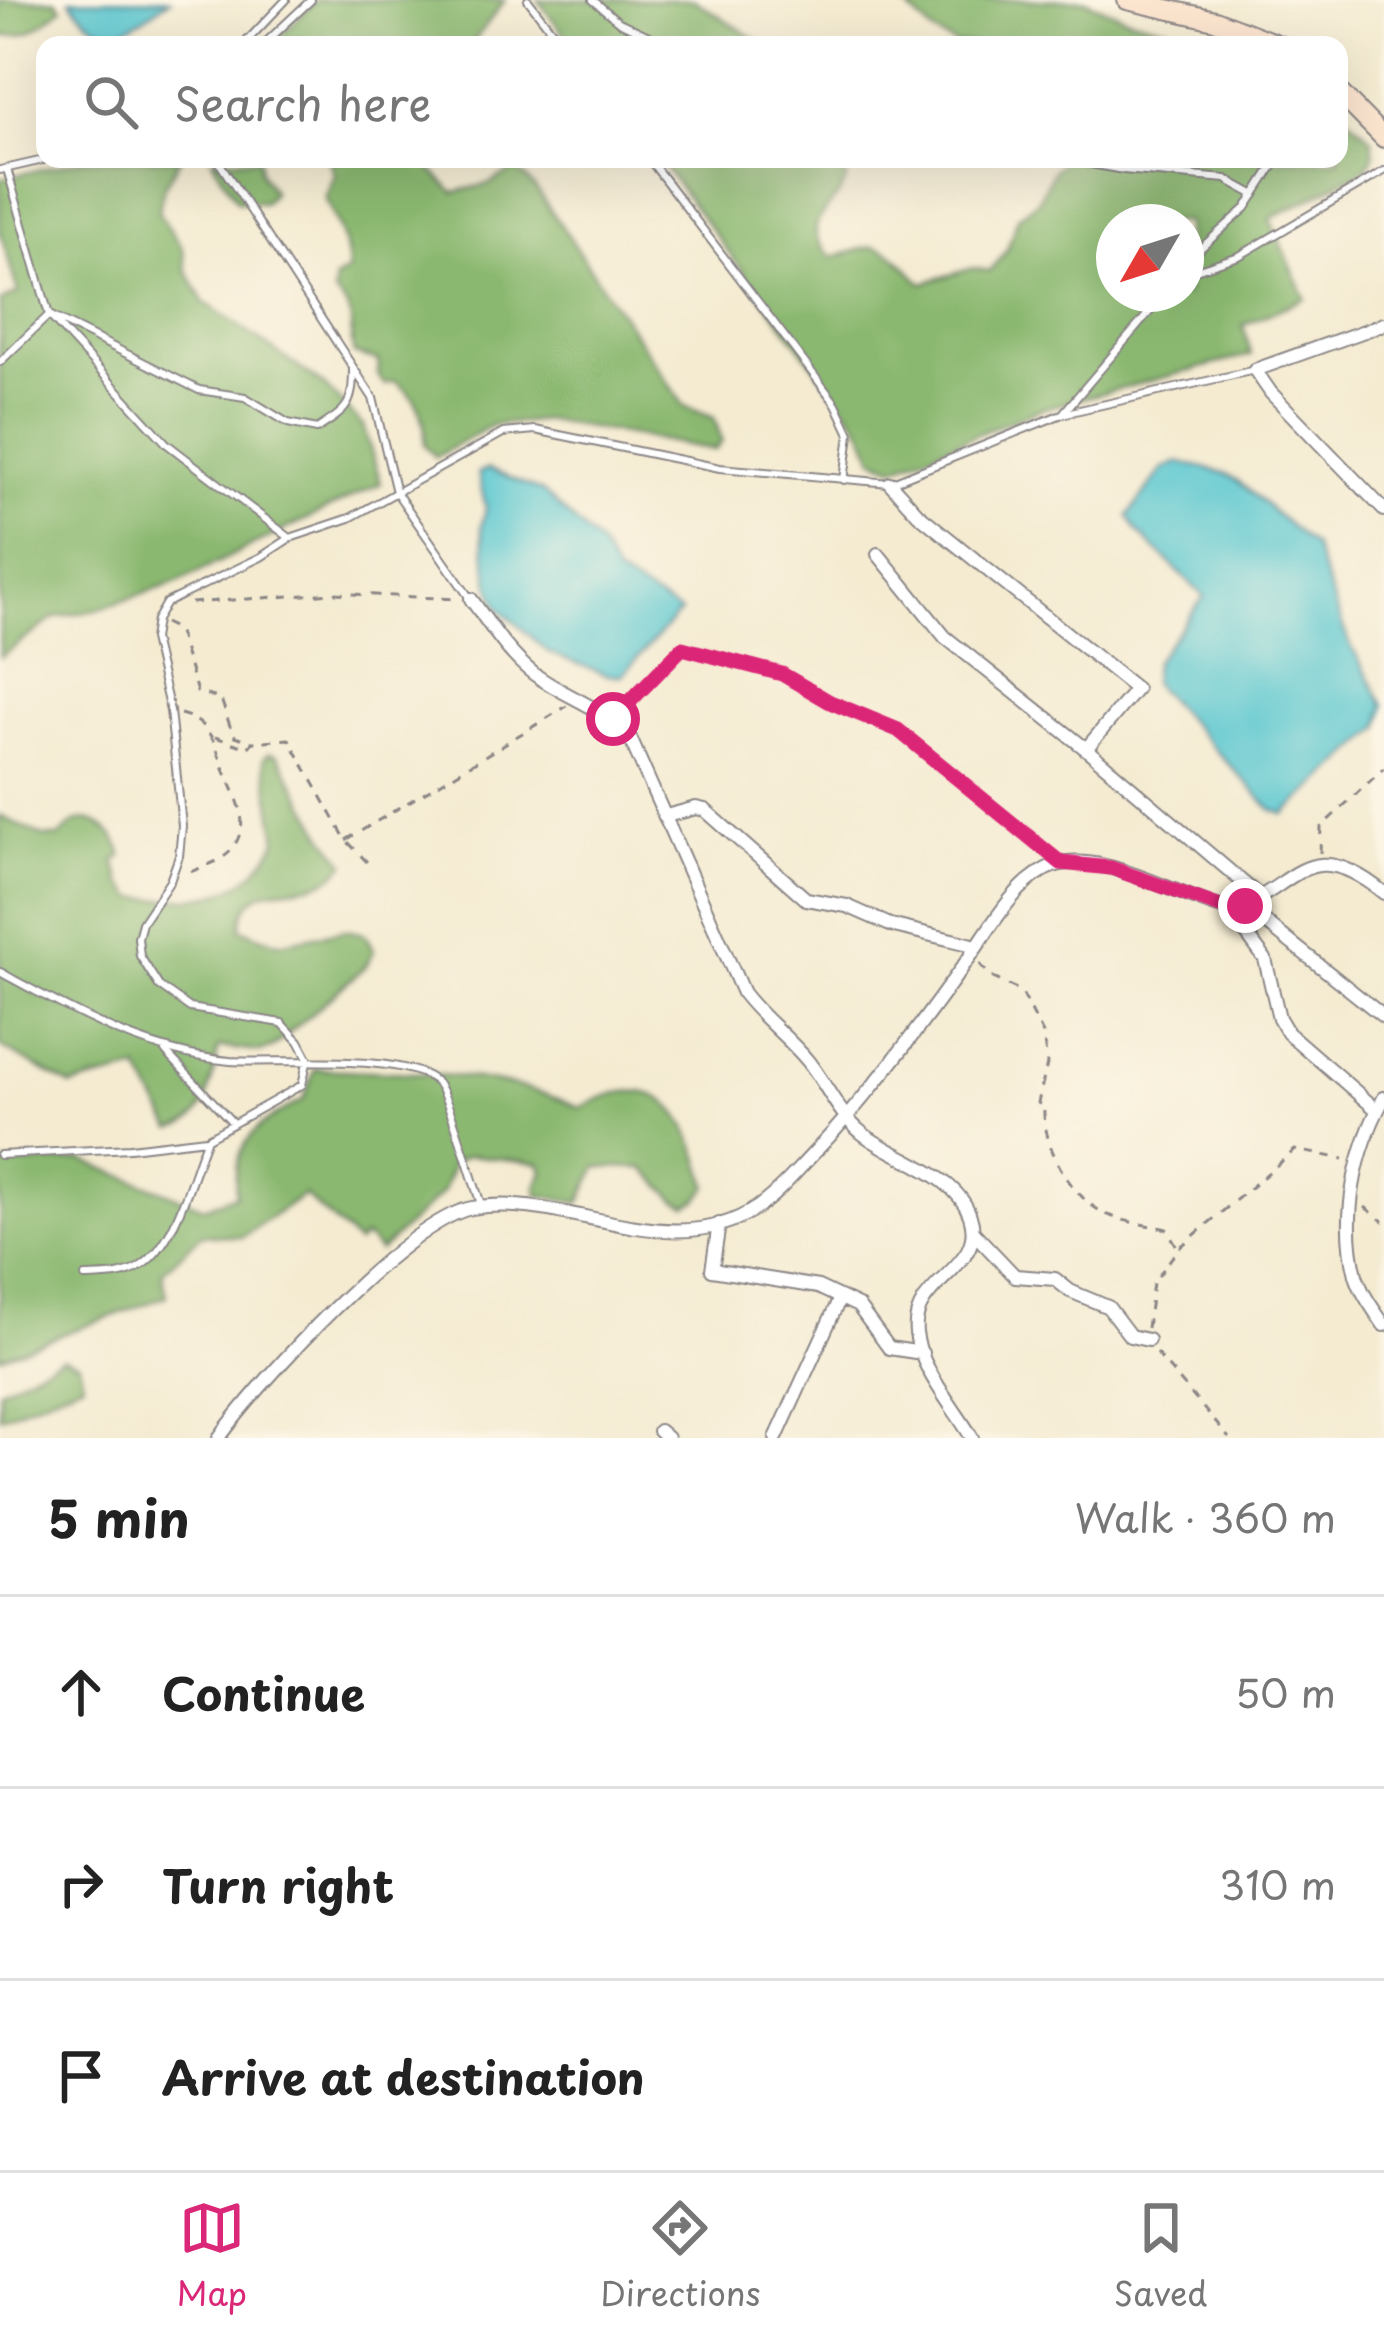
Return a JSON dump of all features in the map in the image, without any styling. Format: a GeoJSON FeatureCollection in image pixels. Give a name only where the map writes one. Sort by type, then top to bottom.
{"type":"FeatureCollection","features":[{"type":"Feature","properties":{"kind":"street"},"geometry":{"type":"LineString","coordinates":[[1126,0],[1215,20],[1256,36]]}},
{"type":"Feature","properties":{"kind":"street"},"geometry":{"type":"LineString","coordinates":[[1348,101],[1384,138]]}},
{"type":"Feature","properties":{"kind":"street"},"geometry":{"type":"LineString","coordinates":[[1384,324],[1255,370],[1271,393],[1384,510]]}},
{"type":"Feature","properties":{"kind":"street"},"geometry":{"type":"LineString","coordinates":[[890,483],[918,514],[1136,689],[1086,749]]}},
{"type":"Feature","properties":{"kind":"street"},"geometry":{"type":"LineString","coordinates":[[878,554],[945,637],[1259,896]]}},
{"type":"Feature","properties":{"kind":"street"},"geometry":{"type":"LineString","coordinates":[[471,599],[517,659],[553,687],[613,719],[640,754],[743,993],[809,1063],[860,1132],[960,1197],[973,1232],[1016,1276],[1054,1279],[1070,1292],[1108,1307],[1130,1336],[1148,1340]]}},
{"type":"Feature","properties":{"kind":"street"},"geometry":{"type":"LineString","coordinates":[[666,816],[705,810],[806,899],[847,906],[890,925],[975,950]]}},
{"type":"Feature","properties":{"kind":"street"},"geometry":{"type":"LineString","coordinates":[[218,1438],[241,1407],[403,1245],[448,1215],[482,1207],[523,1208],[669,1231],[719,1224],[751,1212],[848,1118],[1017,892],[1061,863],[1111,868],[1229,910],[1265,958],[1279,1018],[1288,1033],[1381,1104],[1350,1195],[1356,1275],[1384,1325]]}},
{"type":"Feature","properties":{"kind":"street"},"geometry":{"type":"LineString","coordinates":[[1229,910],[1245,906],[1287,876],[1318,867],[1346,868],[1384,893]]}},
{"type":"Feature","properties":{"kind":"street"},"geometry":{"type":"LineString","coordinates":[[1245,906],[1384,1017]]}},
{"type":"Feature","properties":{"kind":"street"},"geometry":{"type":"LineString","coordinates":[[719,1224],[712,1270],[802,1283],[840,1298],[858,1306],[889,1348],[922,1353]]}},
{"type":"Feature","properties":{"kind":"street"},"geometry":{"type":"LineString","coordinates":[[972,1438],[922,1353],[916,1333],[920,1303],[960,1264],[973,1232]]}},
{"type":"Feature","properties":{"kind":"street"},"geometry":{"type":"LineString","coordinates":[[776,1438],[840,1298]]}},
{"type":"Feature","properties":{"kind":"lane"},"geometry":{"type":"LineString","coordinates":[[252,36],[286,0]]}},
{"type":"Feature","properties":{"kind":"lane"},"geometry":{"type":"LineString","coordinates":[[273,36],[311,0]]}},
{"type":"Feature","properties":{"kind":"lane"},"geometry":{"type":"LineString","coordinates":[[528,0],[555,36]]}},
{"type":"Feature","properties":{"kind":"lane"},"geometry":{"type":"LineString","coordinates":[[593,0],[619,22],[649,36]]}},
{"type":"Feature","properties":{"kind":"lane"},"geometry":{"type":"LineString","coordinates":[[36,162],[3,170],[49,315],[167,443],[290,538]]}},
{"type":"Feature","properties":{"kind":"lane"},"geometry":{"type":"LineString","coordinates":[[223,168],[374,398],[396,492],[471,599]]}},
{"type":"Feature","properties":{"kind":"lane"},"geometry":{"type":"LineString","coordinates":[[656,168],[836,404],[850,434],[844,480]]}},
{"type":"Feature","properties":{"kind":"lane"},"geometry":{"type":"LineString","coordinates":[[1113,168],[1226,179],[1255,194]]}},
{"type":"Feature","properties":{"kind":"lane"},"geometry":{"type":"LineString","coordinates":[[1204,245],[1246,208],[1272,168]]}},
{"type":"Feature","properties":{"kind":"lane"},"geometry":{"type":"LineString","coordinates":[[1204,266],[1238,256],[1384,171]]}},
{"type":"Feature","properties":{"kind":"lane"},"geometry":{"type":"LineString","coordinates":[[1062,414],[1150,312]]}},
{"type":"Feature","properties":{"kind":"lane"},"geometry":{"type":"LineString","coordinates":[[49,315],[199,390],[245,397],[288,424],[317,429],[346,410],[353,393],[353,368]]}},
{"type":"Feature","properties":{"kind":"lane"},"geometry":{"type":"LineString","coordinates":[[0,362],[49,315]]}},
{"type":"Feature","properties":{"kind":"lane"},"geometry":{"type":"LineString","coordinates":[[0,1155],[206,1139],[302,1085],[308,1058],[282,1023],[190,1008],[159,986],[140,956],[142,923],[170,881],[182,826],[170,711],[153,639],[156,620],[166,603],[262,557],[290,538],[350,518],[503,434],[535,430],[719,468],[890,483],[1062,414],[1255,370]]}},
{"type":"Feature","properties":{"kind":"lane"},"geometry":{"type":"LineString","coordinates":[[0,972],[104,1027],[164,1049],[229,1060],[308,1058],[423,1072],[441,1086],[482,1207]]}},
{"type":"Feature","properties":{"kind":"lane"},"geometry":{"type":"LineString","coordinates":[[164,1049],[233,1123]]}},
{"type":"Feature","properties":{"kind":"lane"},"geometry":{"type":"LineString","coordinates":[[86,1276],[121,1275],[142,1266],[158,1249],[206,1139]]}},
{"type":"Feature","properties":{"kind":"path"},"geometry":{"type":"LineString","coordinates":[[166,603],[333,593],[471,599]]}},
{"type":"Feature","properties":{"kind":"path"},"geometry":{"type":"LineString","coordinates":[[156,620],[177,629],[197,692],[221,699],[233,735],[254,742],[289,740],[346,840],[368,863]]}},
{"type":"Feature","properties":{"kind":"path"},"geometry":{"type":"LineString","coordinates":[[613,719],[682,648],[782,674],[830,702],[898,730],[1061,863]]}},
{"type":"Feature","properties":{"kind":"path"},"geometry":{"type":"LineString","coordinates":[[346,840],[578,699]]}},
{"type":"Feature","properties":{"kind":"path"},"geometry":{"type":"LineString","coordinates":[[170,711],[189,716],[214,736],[248,748],[254,742]]}},
{"type":"Feature","properties":{"kind":"path"},"geometry":{"type":"LineString","coordinates":[[170,881],[230,854],[237,841],[243,812],[214,736]]}},
{"type":"Feature","properties":{"kind":"path"},"geometry":{"type":"LineString","coordinates":[[1318,867],[1322,827],[1384,768]]}},
{"type":"Feature","properties":{"kind":"path"},"geometry":{"type":"LineString","coordinates":[[975,950],[991,977],[1021,991],[1030,1003],[1043,1034],[1047,1064],[1038,1103],[1044,1107],[1047,1143],[1087,1204],[1112,1217],[1167,1229],[1178,1250]]}},
{"type":"Feature","properties":{"kind":"path"},"geometry":{"type":"LineString","coordinates":[[1229,1438],[1148,1340],[1153,1283],[1178,1250],[1295,1150],[1358,1162]]}},
{"type":"Feature","properties":{"kind":"path"},"geometry":{"type":"LineString","coordinates":[[1350,1195],[1384,1222]]}},
{"type":"Feature","properties":{"kind":"green space"},"geometry":{"type":"Polygon","coordinates":[[[0,0],[56,0],[62,8],[26,33],[0,35],[0,0]]]}},
{"type":"Feature","properties":{"kind":"green space"},"geometry":{"type":"Polygon","coordinates":[[[317,0],[505,0],[478,36],[280,36],[317,0]]]}},
{"type":"Feature","properties":{"kind":"green space"},"geometry":{"type":"Polygon","coordinates":[[[538,0],[694,0],[751,36],[565,36],[538,0]]]}},
{"type":"Feature","properties":{"kind":"green space"},"geometry":{"type":"Polygon","coordinates":[[[900,0],[1084,0],[1128,18],[1201,36],[940,36],[900,0]]]}},
{"type":"Feature","properties":{"kind":"green space"},"geometry":{"type":"Polygon","coordinates":[[[1348,117],[1372,139],[1374,156],[1367,168],[1270,219],[1305,298],[1243,325],[1251,355],[1037,410],[896,467],[874,458],[863,430],[665,168],[846,168],[843,188],[819,219],[819,242],[832,257],[880,248],[923,283],[973,268],[990,271],[1007,250],[1018,217],[1038,201],[1056,168],[1348,168],[1348,117]]]}},
{"type":"Feature","properties":{"kind":"green space"},"geometry":{"type":"Polygon","coordinates":[[[46,168],[175,168],[158,212],[183,249],[186,269],[204,302],[324,385],[363,426],[381,483],[175,583],[96,610],[56,617],[0,657],[0,302],[18,293],[0,231],[0,179],[46,168]]]}},
{"type":"Feature","properties":{"kind":"green space"},"geometry":{"type":"Polygon","coordinates":[[[217,168],[260,168],[273,192],[264,203],[237,201],[217,168]]]}},
{"type":"Feature","properties":{"kind":"green space"},"geometry":{"type":"Polygon","coordinates":[[[332,168],[431,168],[454,192],[489,184],[516,169],[537,190],[684,406],[714,418],[722,441],[715,450],[548,420],[492,425],[436,457],[424,444],[422,417],[409,393],[395,381],[384,384],[378,375],[379,361],[354,354],[350,315],[334,293],[335,279],[348,271],[344,242],[325,198],[335,175],[332,168]]]}},
{"type":"Feature","properties":{"kind":"green space"},"geometry":{"type":"Polygon","coordinates":[[[269,753],[278,755],[325,837],[346,863],[324,881],[260,895],[244,913],[241,929],[279,943],[346,930],[365,934],[374,951],[365,967],[273,1047],[260,1052],[219,1047],[201,1109],[185,1125],[172,1129],[139,1070],[71,1086],[0,1046],[0,816],[44,837],[58,837],[82,821],[98,824],[121,849],[122,856],[115,862],[122,883],[135,898],[217,894],[249,877],[277,841],[264,758],[269,753]]]}},
{"type":"Feature","properties":{"kind":"green space"},"geometry":{"type":"Polygon","coordinates":[[[315,1069],[484,1080],[580,1108],[631,1091],[651,1094],[680,1118],[708,1186],[698,1200],[687,1205],[644,1168],[597,1167],[580,1203],[538,1195],[540,1163],[469,1155],[453,1162],[443,1192],[380,1251],[365,1237],[357,1243],[304,1195],[242,1237],[202,1234],[162,1272],[167,1296],[0,1357],[0,1165],[82,1160],[204,1207],[236,1195],[243,1148],[261,1126],[303,1100],[315,1069]]]}},
{"type":"Feature","properties":{"kind":"green space"},"geometry":{"type":"Polygon","coordinates":[[[62,1357],[79,1363],[83,1382],[0,1417],[0,1389],[62,1357]]]}},
{"type":"Feature","properties":{"kind":"water"},"geometry":{"type":"Polygon","coordinates":[[[70,0],[170,0],[129,27],[107,31],[70,0]]]}},
{"type":"Feature","properties":{"kind":"water"},"geometry":{"type":"Polygon","coordinates":[[[1179,462],[1238,481],[1313,546],[1348,640],[1384,705],[1380,728],[1285,814],[1272,810],[1152,683],[1154,662],[1204,597],[1137,531],[1128,516],[1162,470],[1179,462]]]}},
{"type":"Feature","properties":{"kind":"water"},"geometry":{"type":"Polygon","coordinates":[[[488,469],[543,492],[600,546],[616,574],[680,612],[622,675],[607,675],[549,653],[499,608],[490,585],[481,526],[486,509],[478,473],[488,469]]]}},
{"type":"Feature","properties":{"kind":"route"},"geometry":{"type":"LineString","coordinates":[[613,719],[682,648],[731,663],[756,665],[898,730],[1061,863],[1111,868],[1229,910],[1245,906]]}}]}
